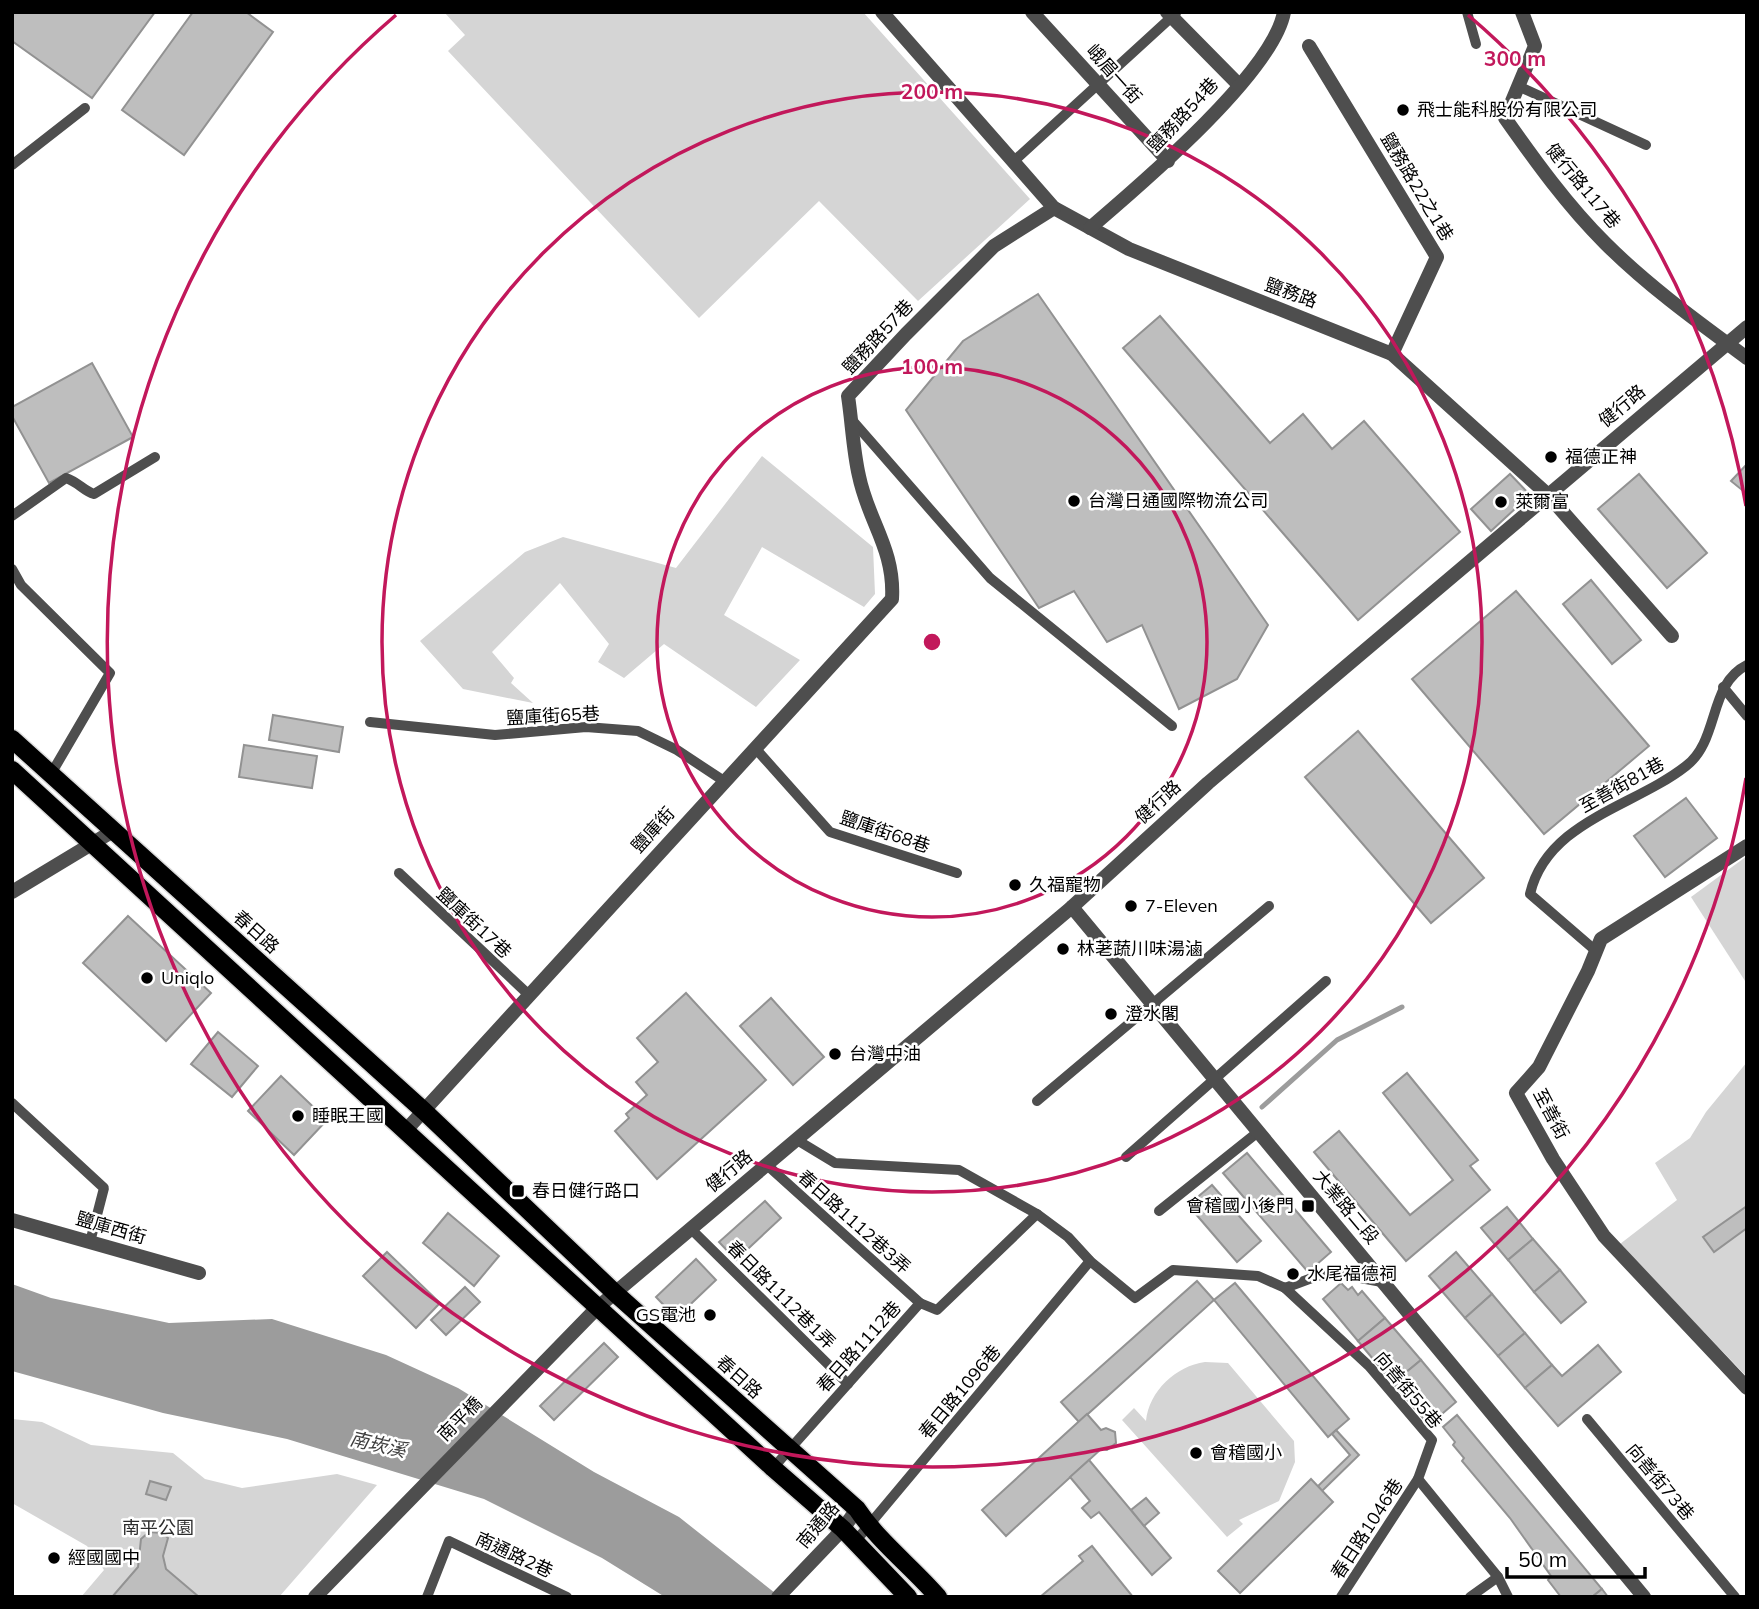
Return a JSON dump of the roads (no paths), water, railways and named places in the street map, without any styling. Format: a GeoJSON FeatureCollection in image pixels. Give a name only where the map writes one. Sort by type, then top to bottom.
{"type":"FeatureCollection","features":[{"type":"Feature","properties":{"kind":"main road","name":"春日路"},"geometry":{"type":"LineString","coordinates":[[12,739],[424,1111],[615,1293],[788,1451],[856,1509],[868,1527],[912,1567],[938,1597]]}},
{"type":"Feature","properties":{"kind":"main road"},"geometry":{"type":"LineString","coordinates":[[12,770],[407,1129],[597,1308],[843,1529],[854,1544],[908,1597]]}},
{"type":"Feature","properties":{"kind":"street","name":"鹽務路"},"geometry":{"type":"LineString","coordinates":[[881,12],[1054,208],[1129,249],[1392,354],[1547,494],[1672,636]]}},
{"type":"Feature","properties":{"kind":"street","name":"峨眉一街"},"geometry":{"type":"LineString","coordinates":[[1032,12],[1168,161]]}},
{"type":"Feature","properties":{"kind":"street","name":"鹽務路54巷"},"geometry":{"type":"LineString","coordinates":[[1090,228],[1168,161],[1238,84],[1274,42],[1283,12]]}},
{"type":"Feature","properties":{"kind":"street","name":"健行路117巷"},"geometry":{"type":"LineString","coordinates":[[1522,12],[1535,46],[1505,118],[1554,186],[1605,243],[1652,285],[1727,343]]}},
{"type":"Feature","properties":{"kind":"street"},"geometry":{"type":"LineString","coordinates":[[1171,14],[1238,84]]}},
{"type":"Feature","properties":{"kind":"street","name":"鹽務路22之1巷"},"geometry":{"type":"LineString","coordinates":[[1308,46],[1437,257],[1392,354]]}},
{"type":"Feature","properties":{"kind":"street","name":"鹽務路57巷"},"geometry":{"type":"LineString","coordinates":[[886,545],[859,478],[848,396],[905,334],[995,246],[1054,208]]}},
{"type":"Feature","properties":{"kind":"street","name":"健行路"},"geometry":{"type":"LineString","coordinates":[[597,1308],[1072,907],[1208,783],[1747,327]]}},
{"type":"Feature","properties":{"kind":"street"},"geometry":{"type":"LineString","coordinates":[[1727,343],[1747,358]]}},
{"type":"Feature","properties":{"kind":"street","name":"鹽庫街"},"geometry":{"type":"LineString","coordinates":[[407,1129],[892,599],[894,575],[886,545]]}},
{"type":"Feature","properties":{"kind":"street"},"geometry":{"type":"LineString","coordinates":[[12,891],[113,831]]}},
{"type":"Feature","properties":{"kind":"street","name":"至善街"},"geometry":{"type":"LineString","coordinates":[[1747,846],[1716,868],[1637,913],[1601,939],[1539,1067],[1516,1093],[1553,1159],[1604,1236],[1747,1388]]}},
{"type":"Feature","properties":{"kind":"street","name":"大業路二段"},"geometry":{"type":"LineString","coordinates":[[1072,907],[1644,1597]]}},
{"type":"Feature","properties":{"kind":"street","name":"鹽庫西街"},"geometry":{"type":"LineString","coordinates":[[12,1220],[199,1273]]}},
{"type":"Feature","properties":{"kind":"street","name":"南平橋"},"geometry":{"type":"LineString","coordinates":[[315,1597],[597,1308]]}},
{"type":"Feature","properties":{"kind":"street","name":"南通路"},"geometry":{"type":"LineString","coordinates":[[778,1597],[843,1529],[856,1509]]}},
{"type":"Feature","properties":{"kind":"lane"},"geometry":{"type":"LineString","coordinates":[[1467,12],[1476,44]]}},
{"type":"Feature","properties":{"kind":"lane"},"geometry":{"type":"LineString","coordinates":[[1014,161],[1171,14]]}},
{"type":"Feature","properties":{"kind":"lane"},"geometry":{"type":"LineString","coordinates":[[1518,86],[1646,145]]}},
{"type":"Feature","properties":{"kind":"lane"},"geometry":{"type":"LineString","coordinates":[[12,165],[85,108]]}},
{"type":"Feature","properties":{"kind":"lane"},"geometry":{"type":"LineString","coordinates":[[851,419],[990,578],[1172,726]]}},
{"type":"Feature","properties":{"kind":"lane"},"geometry":{"type":"LineString","coordinates":[[12,516],[66,478],[79,482],[87,492],[94,494],[155,457]]}},
{"type":"Feature","properties":{"kind":"lane"},"geometry":{"type":"LineString","coordinates":[[12,569],[21,585],[110,673],[51,774]]}},
{"type":"Feature","properties":{"kind":"lane"},"geometry":{"type":"LineString","coordinates":[[1747,665],[1737,670],[1723,687],[1747,716]]}},
{"type":"Feature","properties":{"kind":"lane","name":"至善街81巷"},"geometry":{"type":"LineString","coordinates":[[1596,951],[1530,894],[1535,872],[1568,836],[1586,823],[1660,784],[1689,765],[1708,739],[1723,687]]}},
{"type":"Feature","properties":{"kind":"lane","name":"鹽庫街65巷"},"geometry":{"type":"LineString","coordinates":[[370,722],[495,734],[586,727],[638,731],[677,750],[724,781]]}},
{"type":"Feature","properties":{"kind":"lane","name":"鹽庫街68巷"},"geometry":{"type":"LineString","coordinates":[[755,748],[830,832],[957,873]]}},
{"type":"Feature","properties":{"kind":"lane","name":"鹽庫街17巷"},"geometry":{"type":"LineString","coordinates":[[399,873],[528,995]]}},
{"type":"Feature","properties":{"kind":"lane"},"geometry":{"type":"LineString","coordinates":[[1037,1101],[1269,906]]}},
{"type":"Feature","properties":{"kind":"lane"},"geometry":{"type":"LineString","coordinates":[[1126,1157],[1326,981]]}},
{"type":"Feature","properties":{"kind":"lane"},"geometry":{"type":"LineString","coordinates":[[12,1102],[104,1188],[90,1242]]}},
{"type":"Feature","properties":{"kind":"lane"},"geometry":{"type":"LineString","coordinates":[[1159,1211],[1251,1123]]}},
{"type":"Feature","properties":{"kind":"lane"},"geometry":{"type":"LineString","coordinates":[[797,1140],[835,1164],[959,1170],[1037,1214],[1068,1237],[1090,1261],[1135,1298],[1173,1270],[1258,1276],[1285,1288],[1328,1272],[1383,1282]]}},
{"type":"Feature","properties":{"kind":"lane","name":"春日路1112巷3弄"},"geometry":{"type":"LineString","coordinates":[[767,1165],[920,1303]]}},
{"type":"Feature","properties":{"kind":"lane","name":"春日路1112巷"},"geometry":{"type":"LineString","coordinates":[[773,1468],[920,1303],[937,1310],[1037,1214]]}},
{"type":"Feature","properties":{"kind":"lane","name":"春日路1112巷1弄"},"geometry":{"type":"LineString","coordinates":[[691,1229],[848,1384]]}},
{"type":"Feature","properties":{"kind":"lane","name":"春日路1096巷"},"geometry":{"type":"LineString","coordinates":[[854,1544],[1090,1261]]}},
{"type":"Feature","properties":{"kind":"lane","name":"向善街55巷"},"geometry":{"type":"LineString","coordinates":[[1285,1288],[1369,1366],[1432,1440],[1419,1479]]}},
{"type":"Feature","properties":{"kind":"lane","name":"向善街73巷"},"geometry":{"type":"LineString","coordinates":[[1587,1419],[1735,1597]]}},
{"type":"Feature","properties":{"kind":"lane"},"geometry":{"type":"LineString","coordinates":[[1419,1479],[1498,1577],[1508,1597]]}},
{"type":"Feature","properties":{"kind":"lane","name":"春日路1046巷"},"geometry":{"type":"LineString","coordinates":[[1341,1597],[1419,1479]]}},
{"type":"Feature","properties":{"kind":"lane","name":"南通路2巷"},"geometry":{"type":"LineString","coordinates":[[426,1597],[449,1541],[567,1597]]}},
{"type":"Feature","properties":{"kind":"lane"},"geometry":{"type":"LineString","coordinates":[[1470,1597],[1498,1577]]}},
{"type":"Feature","properties":{"kind":"water","name":"南崁溪"},"geometry":{"type":"Polygon","coordinates":[[[12,1284],[51,1298],[169,1323],[272,1319],[386,1355],[458,1388],[594,1472],[679,1517],[780,1597],[665,1597],[602,1558],[484,1499],[287,1439],[163,1413],[12,1371],[12,1284]]]}},
{"type":"Feature","properties":{"kind":"waterway"},"geometry":{"type":"LineString","coordinates":[[1262,1107],[1337,1040],[1402,1007]]}},
{"type":"Feature","properties":{"kind":"place","name":"飛士能科股份有限公司"},"geometry":{"type":"Point","coordinates":[1403,110]}},
{"type":"Feature","properties":{"kind":"place","name":"福德正神"},"geometry":{"type":"Point","coordinates":[1551,457]}},
{"type":"Feature","properties":{"kind":"place","name":"台灣日通國際物流公司"},"geometry":{"type":"Point","coordinates":[1074,501]}},
{"type":"Feature","properties":{"kind":"place","name":"萊爾富"},"geometry":{"type":"Point","coordinates":[1501,502]}},
{"type":"Feature","properties":{"kind":"place","name":"久福寵物"},"geometry":{"type":"Point","coordinates":[1015,885]}},
{"type":"Feature","properties":{"kind":"place","name":"7-Eleven"},"geometry":{"type":"Point","coordinates":[1131,906]}},
{"type":"Feature","properties":{"kind":"place","name":"林荖蔬川味湯滷"},"geometry":{"type":"Point","coordinates":[1063,949]}},
{"type":"Feature","properties":{"kind":"place","name":"Uniqlo"},"geometry":{"type":"Point","coordinates":[147,978]}},
{"type":"Feature","properties":{"kind":"place","name":"澄水閣"},"geometry":{"type":"Point","coordinates":[1111,1014]}},
{"type":"Feature","properties":{"kind":"place","name":"台灣中油"},"geometry":{"type":"Point","coordinates":[835,1054]}},
{"type":"Feature","properties":{"kind":"place","name":"睡眠王國"},"geometry":{"type":"Point","coordinates":[298,1116]}},
{"type":"Feature","properties":{"kind":"place","name":"春日健行路口"},"geometry":{"type":"Point","coordinates":[518,1191]}},
{"type":"Feature","properties":{"kind":"place","name":"會稽國小後門"},"geometry":{"type":"Point","coordinates":[1308,1206]}},
{"type":"Feature","properties":{"kind":"place","name":"水尾福德祠"},"geometry":{"type":"Point","coordinates":[1293,1274]}},
{"type":"Feature","properties":{"kind":"place","name":"GS電池"},"geometry":{"type":"Point","coordinates":[710,1315]}},
{"type":"Feature","properties":{"kind":"place","name":"會稽國小"},"geometry":{"type":"Point","coordinates":[1196,1453]}},
{"type":"Feature","properties":{"kind":"place","name":"經國國中"},"geometry":{"type":"Point","coordinates":[54,1558]}},
{"type":"Feature","properties":{"kind":"park label","name":"南平公園"},"geometry":{"type":"Point","coordinates":[158,1528]}}]}
